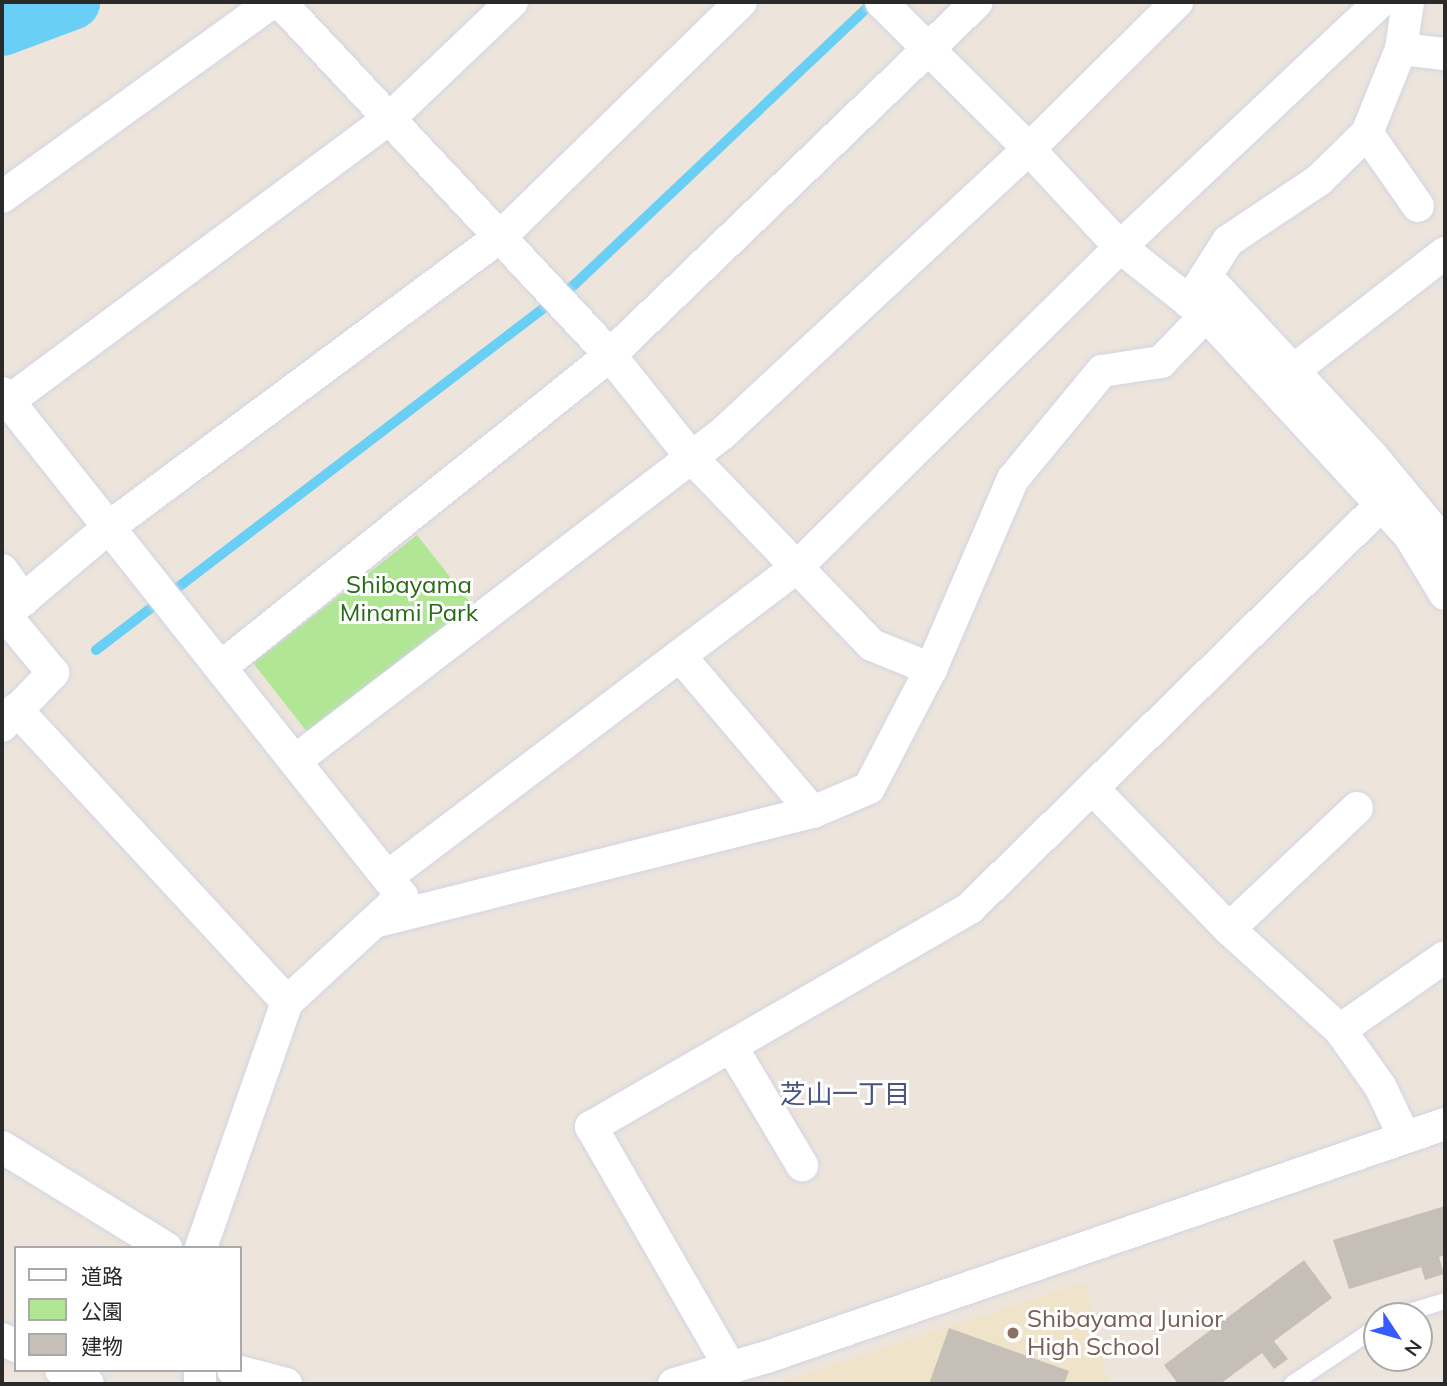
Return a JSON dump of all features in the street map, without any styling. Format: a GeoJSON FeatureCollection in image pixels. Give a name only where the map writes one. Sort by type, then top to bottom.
{"type":"FeatureCollection","features":[{"type":"Feature","properties":{"kind":"street"},"geometry":{"type":"LineString","coordinates":[[2,197],[272,2]]}},
{"type":"Feature","properties":{"kind":"street"},"geometry":{"type":"LineString","coordinates":[[280,2],[610,355],[691,457],[872,645],[931,669]]}},
{"type":"Feature","properties":{"kind":"street"},"geometry":{"type":"LineString","coordinates":[[202,1246],[287,1002],[402,896],[109,527],[4,400],[389,119],[512,2]]}},
{"type":"Feature","properties":{"kind":"street"},"geometry":{"type":"LineString","coordinates":[[287,1002],[9,717],[53,673],[5,615],[109,527],[500,237],[741,2]]}},
{"type":"Feature","properties":{"kind":"street"},"geometry":{"type":"LineString","coordinates":[[881,2],[1029,149],[1120,247],[1198,309],[1409,535],[1445,594]]}},
{"type":"Feature","properties":{"kind":"street"},"geometry":{"type":"LineString","coordinates":[[221,667],[610,355],[977,2]]}},
{"type":"Feature","properties":{"kind":"street"},"geometry":{"type":"LineString","coordinates":[[296,761],[722,434],[1029,149],[1177,2]]}},
{"type":"Feature","properties":{"kind":"street"},"geometry":{"type":"LineString","coordinates":[[387,877],[797,567],[1120,247],[1380,2]]}},
{"type":"Feature","properties":{"kind":"street"},"geometry":{"type":"LineString","coordinates":[[374,922],[813,813],[869,788],[931,669],[1013,480],[1102,370],[1161,362],[1198,309],[1206,276],[1228,241],[1319,180],[1367,133],[1401,49],[1408,2]]}},
{"type":"Feature","properties":{"kind":"street"},"geometry":{"type":"LineString","coordinates":[[1401,49],[1445,54]]}},
{"type":"Feature","properties":{"kind":"street"},"geometry":{"type":"LineString","coordinates":[[1367,133],[1418,206]]}},
{"type":"Feature","properties":{"kind":"street"},"geometry":{"type":"LineString","coordinates":[[1294,370],[1445,253]]}},
{"type":"Feature","properties":{"kind":"street"},"geometry":{"type":"LineString","coordinates":[[1206,276],[1294,370],[1445,544],[1425,561]]}},
{"type":"Feature","properties":{"kind":"street"},"geometry":{"type":"LineString","coordinates":[[731,1368],[591,1127],[970,908],[1381,505]]}},
{"type":"Feature","properties":{"kind":"street"},"geometry":{"type":"LineString","coordinates":[[2,570],[23,600]]}},
{"type":"Feature","properties":{"kind":"street"},"geometry":{"type":"LineString","coordinates":[[680,656],[813,813]]}},
{"type":"Feature","properties":{"kind":"street"},"geometry":{"type":"LineString","coordinates":[[1093,789],[1229,929],[1340,1030],[1380,1086],[1404,1136]]}},
{"type":"Feature","properties":{"kind":"street"},"geometry":{"type":"LineString","coordinates":[[1229,929],[1357,808]]}},
{"type":"Feature","properties":{"kind":"street"},"geometry":{"type":"LineString","coordinates":[[1340,1030],[1445,957]]}},
{"type":"Feature","properties":{"kind":"street"},"geometry":{"type":"LineString","coordinates":[[731,1046],[802,1165]]}},
{"type":"Feature","properties":{"kind":"street"},"geometry":{"type":"LineString","coordinates":[[674,1384],[731,1368],[1445,1124]]}},
{"type":"Feature","properties":{"kind":"street"},"geometry":{"type":"LineString","coordinates":[[2,1147],[163,1246]]}},
{"type":"Feature","properties":{"kind":"street"},"geometry":{"type":"LineString","coordinates":[[65,1372],[88,1384]]}},
{"type":"Feature","properties":{"kind":"street"},"geometry":{"type":"LineString","coordinates":[[241,1372],[286,1384]]}},
{"type":"Feature","properties":{"kind":"lane"},"geometry":{"type":"LineString","coordinates":[[1293,1384],[1363,1336]]}},
{"type":"Feature","properties":{"kind":"shaded area","name":"Shibayama Junior High School"},"geometry":{"type":"Polygon","coordinates":[[[1085,1282],[1108,1384],[774,1384],[1085,1282]]]}},
{"type":"Feature","properties":{"kind":"green space","name":"Shibayama Minami Park"},"geometry":{"type":"Polygon","coordinates":[[[417,535],[473,606],[308,733],[253,663],[417,535]]]}},
{"type":"Feature","properties":{"kind":"building"},"geometry":{"type":"Polygon","coordinates":[[[1445,1206],[1445,1255],[1439,1257],[1444,1274],[1425,1280],[1421,1267],[1349,1289],[1333,1240],[1445,1206]]]}},
{"type":"Feature","properties":{"kind":"building"},"geometry":{"type":"Polygon","coordinates":[[[1304,1260],[1332,1298],[1274,1341],[1288,1359],[1274,1369],[1262,1353],[1220,1384],[1178,1384],[1164,1365],[1304,1260]]]}},
{"type":"Feature","properties":{"kind":"building"},"geometry":{"type":"Polygon","coordinates":[[[949,1328],[1069,1371],[1064,1384],[929,1384],[949,1328]]]}},
{"type":"Feature","properties":{"kind":"waterway"},"geometry":{"type":"LineString","coordinates":[[2,28],[72,2]]}},
{"type":"Feature","properties":{"kind":"waterway"},"geometry":{"type":"LineString","coordinates":[[96,650],[574,285],[873,2]]}},
{"type":"Feature","properties":{"kind":"place","name":"Shibayama Junior High School"},"geometry":{"type":"Point","coordinates":[1013,1333]}},
{"type":"Feature","properties":{"kind":"district","name":"芝山一丁目"},"geometry":{"type":"Point","coordinates":[845,1094]}}]}
